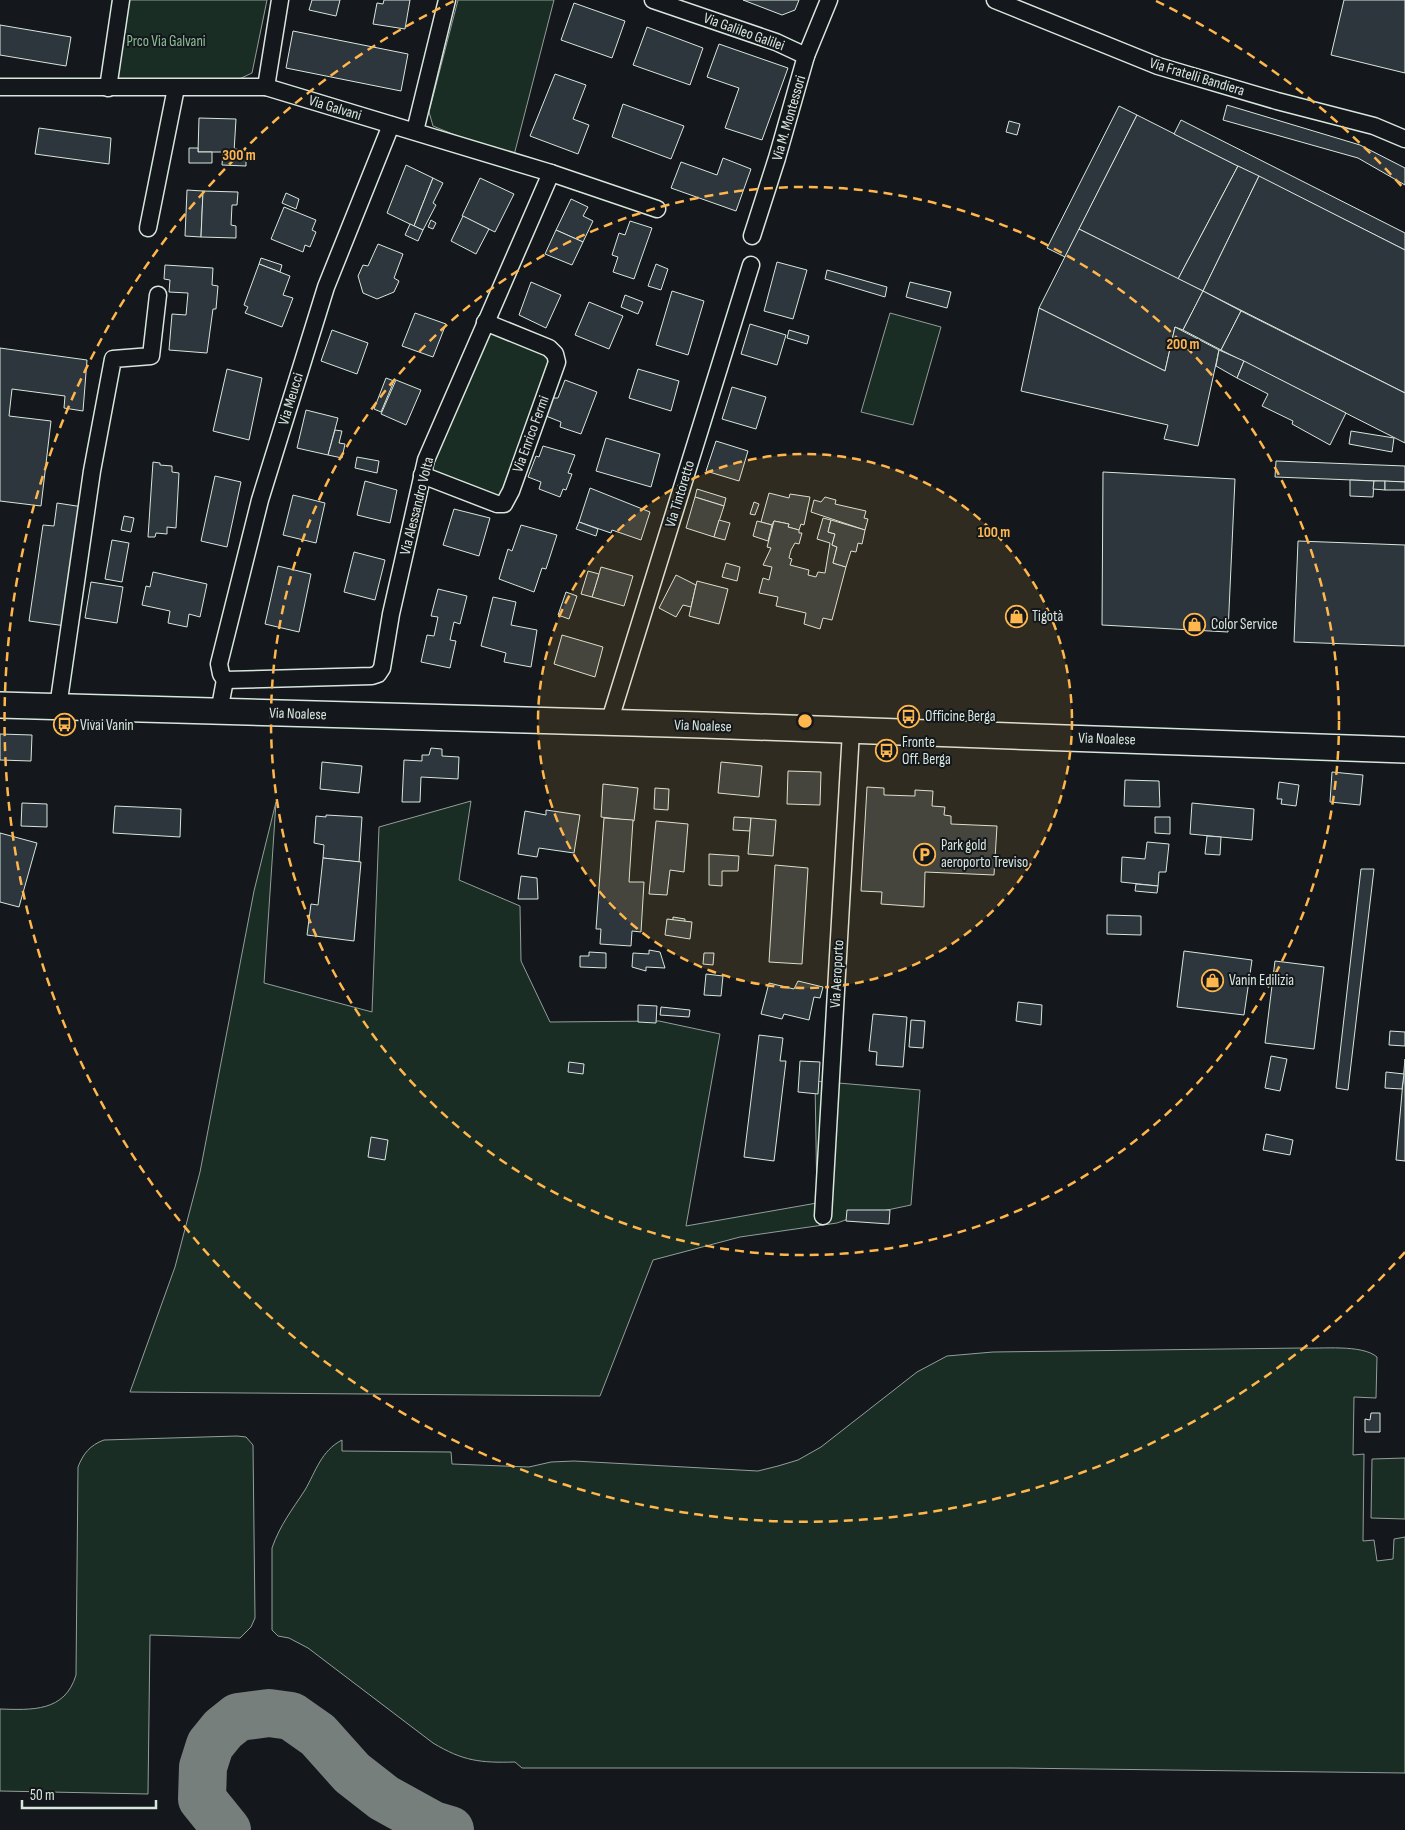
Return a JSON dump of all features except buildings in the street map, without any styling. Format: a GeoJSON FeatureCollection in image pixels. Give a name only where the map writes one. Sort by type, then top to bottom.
{"type":"FeatureCollection","features":[{"type":"Feature","properties":{"kind":"main road","name":"Via Noalese"},"geometry":{"type":"LineString","coordinates":[[0,705],[609,723],[1405,750]]}},
{"type":"Feature","properties":{"kind":"street"},"geometry":{"type":"LineString","coordinates":[[108,88],[120,0]]}},
{"type":"Feature","properties":{"kind":"street"},"geometry":{"type":"LineString","coordinates":[[266,87],[280,0]]}},
{"type":"Feature","properties":{"kind":"street"},"geometry":{"type":"LineString","coordinates":[[415,132],[447,0]]}},
{"type":"Feature","properties":{"kind":"street","name":"Via Galileo Galilei"},"geometry":{"type":"LineString","coordinates":[[653,0],[776,42],[806,56]]}},
{"type":"Feature","properties":{"kind":"street","name":"Via M. Montessori"},"geometry":{"type":"LineString","coordinates":[[752,236],[780,148],[806,56],[829,0]]}},
{"type":"Feature","properties":{"kind":"street","name":"Via Fratelli Bandiera"},"geometry":{"type":"LineString","coordinates":[[995,0],[1158,66],[1277,102],[1374,126],[1405,139]]}},
{"type":"Feature","properties":{"kind":"street","name":"Via Galvani"},"geometry":{"type":"LineString","coordinates":[[0,87],[266,87],[551,173],[657,209]]}},
{"type":"Feature","properties":{"kind":"street"},"geometry":{"type":"LineString","coordinates":[[148,228],[176,88]]}},
{"type":"Feature","properties":{"kind":"street","name":"Via Meucci"},"geometry":{"type":"LineString","coordinates":[[225,680],[221,674],[219,664],[260,500],[326,287],[391,124]]}},
{"type":"Feature","properties":{"kind":"street","name":"Via Alessandro Volta"},"geometry":{"type":"LineString","coordinates":[[225,680],[372,676],[378,674],[382,668],[391,614],[426,460],[551,173]]}},
{"type":"Feature","properties":{"kind":"street","name":"Via Tintoretto"},"geometry":{"type":"LineString","coordinates":[[609,723],[751,265]]}},
{"type":"Feature","properties":{"kind":"street"},"geometry":{"type":"LineString","coordinates":[[58,707],[92,471],[113,359],[151,356],[158,295]]}},
{"type":"Feature","properties":{"kind":"street","name":"Via Enrico Fermi"},"geometry":{"type":"LineString","coordinates":[[422,476],[497,504],[504,504],[511,491],[557,362],[555,354],[549,348],[486,322]]}},
{"type":"Feature","properties":{"kind":"street"},"geometry":{"type":"LineString","coordinates":[[219,712],[225,680]]}},
{"type":"Feature","properties":{"kind":"street","name":"Via Aeroporto"},"geometry":{"type":"LineString","coordinates":[[823,1216],[851,731]]}},
{"type":"Feature","properties":{"kind":"green space","name":"Prco Via Galvani"},"geometry":{"type":"Polygon","coordinates":[[[128,0],[267,0],[252,73],[235,81],[120,83],[116,79],[128,0]]]}},
{"type":"Feature","properties":{"kind":"green space"},"geometry":{"type":"Polygon","coordinates":[[[458,0],[554,0],[513,159],[433,126],[429,112],[458,0]]]}},
{"type":"Feature","properties":{"kind":"green space"},"geometry":{"type":"Polygon","coordinates":[[[890,313],[941,327],[913,425],[861,412],[890,313]]]}},
{"type":"Feature","properties":{"kind":"green space"},"geometry":{"type":"Polygon","coordinates":[[[488,327],[548,353],[551,361],[501,493],[495,500],[428,472],[488,327]]]}},
{"type":"Feature","properties":{"kind":"green space"},"geometry":{"type":"Polygon","coordinates":[[[471,801],[459,880],[520,906],[521,961],[550,1022],[659,1021],[720,1034],[686,1226],[817,1203],[815,1081],[920,1090],[911,1205],[854,1217],[837,1223],[740,1237],[653,1260],[600,1396],[130,1392],[175,1267],[200,1172],[254,891],[276,802],[264,983],[372,1012],[379,827],[471,801]]]}},
{"type":"Feature","properties":{"kind":"green space"},"geometry":{"type":"Polygon","coordinates":[[[1302,1348],[1362,1350],[1377,1357],[1376,1398],[1354,1397],[1353,1455],[1364,1454],[1363,1541],[1374,1540],[1377,1561],[1393,1559],[1394,1539],[1405,1537],[1405,1773],[1012,1768],[522,1768],[515,1762],[472,1760],[454,1754],[433,1743],[308,1648],[289,1638],[278,1636],[272,1630],[272,1548],[283,1525],[320,1462],[329,1450],[342,1440],[342,1451],[451,1452],[452,1464],[529,1467],[551,1462],[574,1461],[758,1471],[798,1460],[821,1447],[917,1372],[947,1356],[993,1352],[1302,1348]]]}},
{"type":"Feature","properties":{"kind":"green space"},"geometry":{"type":"Polygon","coordinates":[[[246,1437],[253,1445],[255,1618],[251,1627],[240,1638],[150,1635],[148,1794],[0,1791],[0,1709],[35,1708],[56,1702],[71,1687],[76,1675],[78,1467],[82,1458],[91,1447],[104,1440],[246,1437]]]}},
{"type":"Feature","properties":{"kind":"green space"},"geometry":{"type":"Polygon","coordinates":[[[1405,1458],[1405,1519],[1371,1518],[1372,1459],[1405,1458]]]}},
{"type":"Feature","properties":{"kind":"taxiway"},"geometry":{"type":"LineString","coordinates":[[227,1830],[202,1799],[203,1767],[210,1745],[223,1729],[238,1717],[269,1713],[291,1716],[318,1735],[352,1773],[384,1798],[433,1825],[450,1830]]}},
{"type":"Feature","properties":{"kind":"place","name":"Tigotà"},"geometry":{"type":"Point","coordinates":[1016,616]}},
{"type":"Feature","properties":{"kind":"place","name":"Color Service"},"geometry":{"type":"Point","coordinates":[1195,624]}},
{"type":"Feature","properties":{"kind":"place","name":"Officine Berga"},"geometry":{"type":"Point","coordinates":[909,716]}},
{"type":"Feature","properties":{"kind":"place","name":"Vivai Vanin"},"geometry":{"type":"Point","coordinates":[64,725]}},
{"type":"Feature","properties":{"kind":"place","name":"Fronte Off. Berga"},"geometry":{"type":"Point","coordinates":[886,751]}},
{"type":"Feature","properties":{"kind":"place","name":"Park gold aeroporto Treviso"},"geometry":{"type":"Point","coordinates":[925,854]}},
{"type":"Feature","properties":{"kind":"place","name":"Vanin Edilizia"},"geometry":{"type":"Point","coordinates":[1213,980]}}]}
